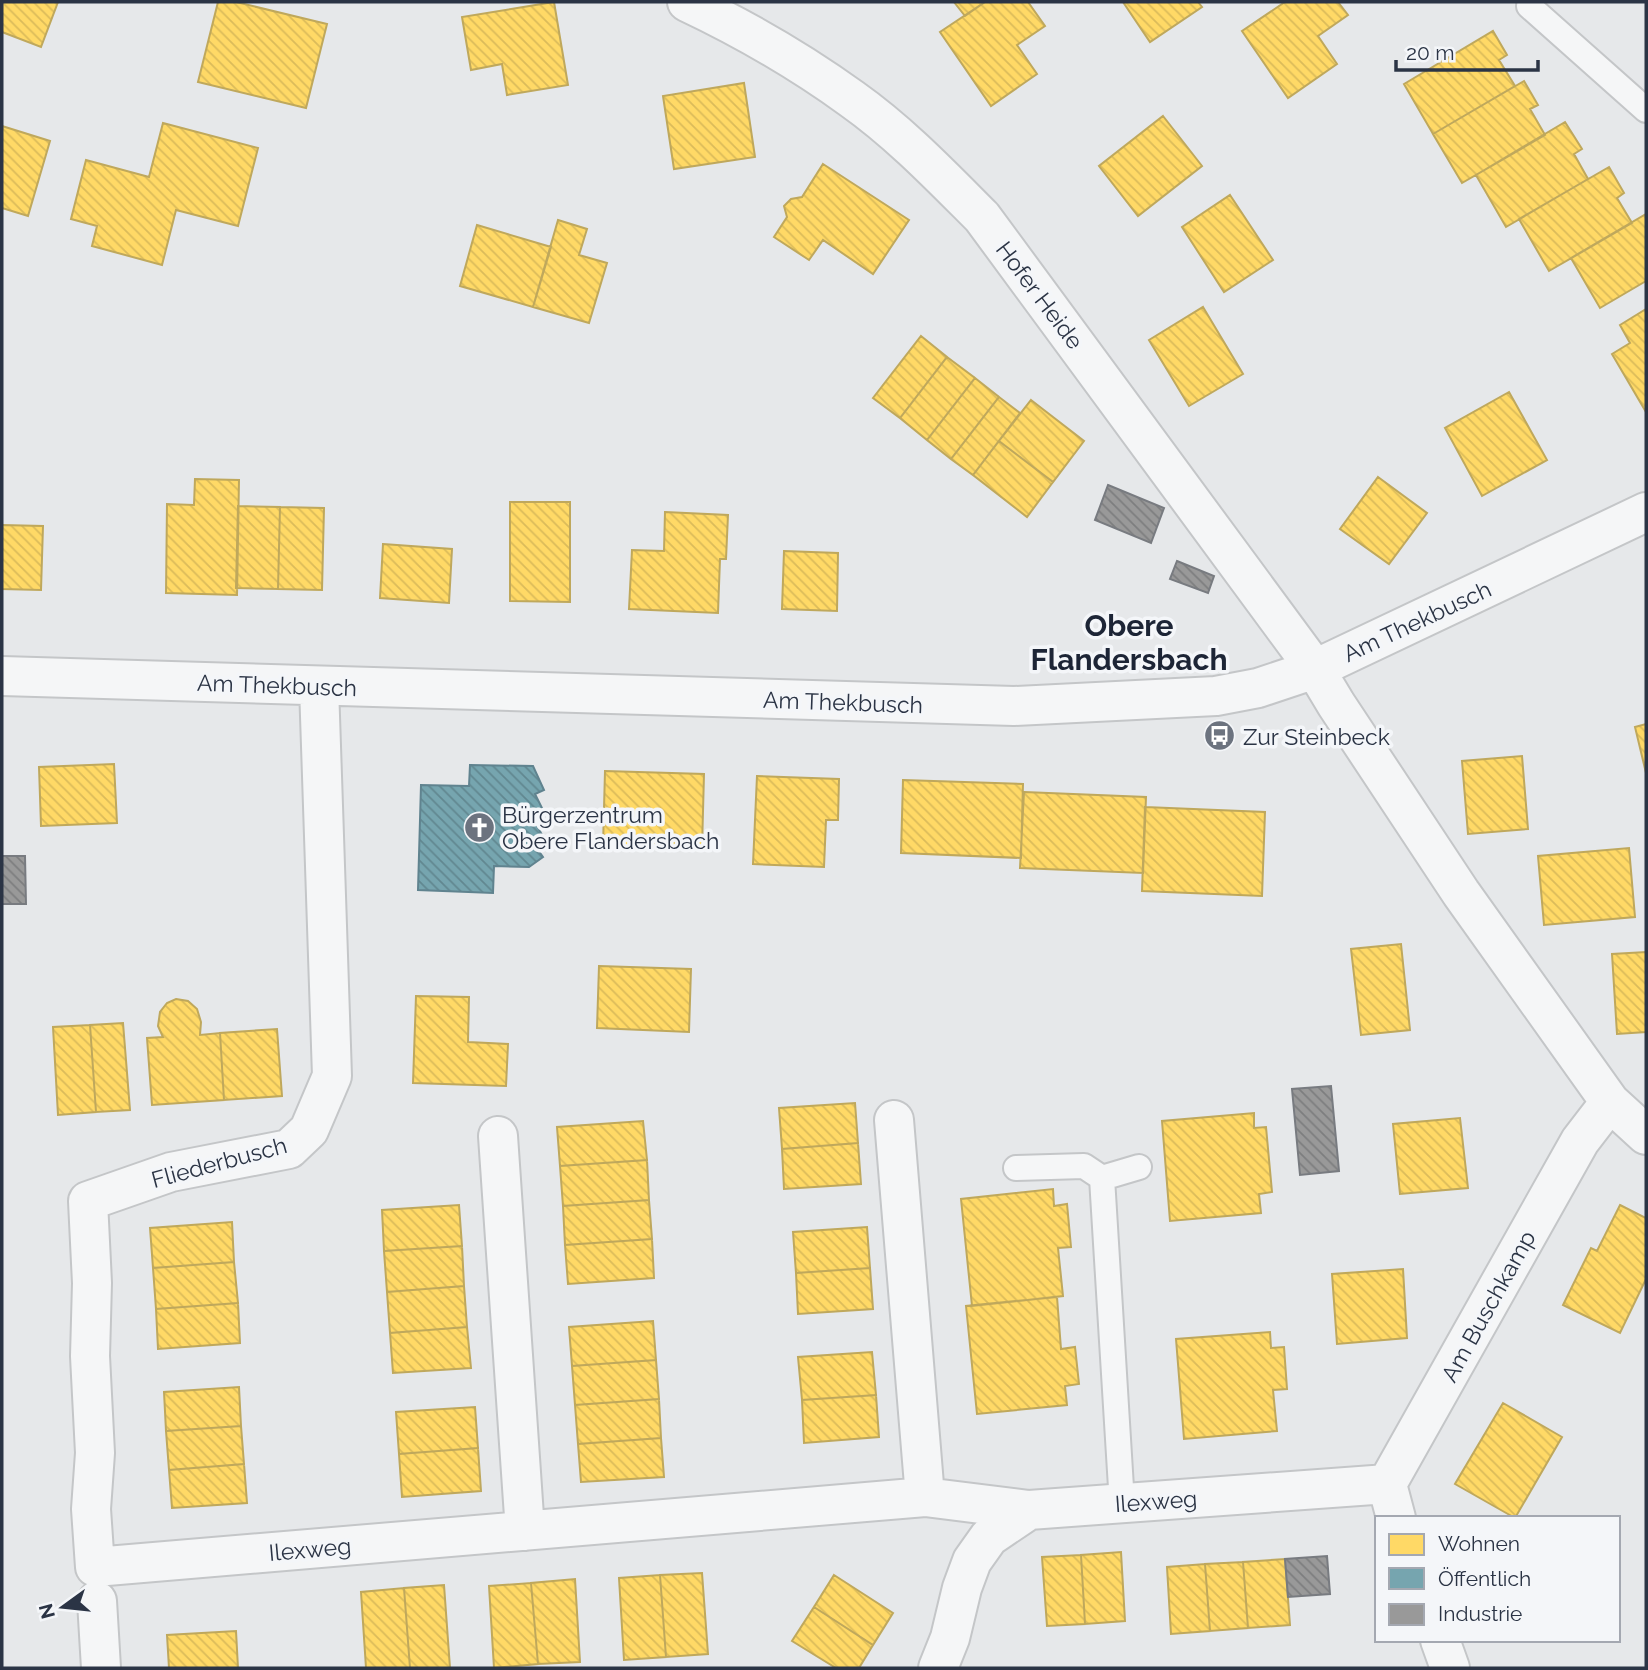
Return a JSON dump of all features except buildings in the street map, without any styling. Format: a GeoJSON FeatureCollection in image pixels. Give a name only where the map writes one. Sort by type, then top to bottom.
{"type":"FeatureCollection","features":[{"type":"Feature","properties":{"kind":"street","name":"Hofer Heide"},"geometry":{"type":"LineString","coordinates":[[687,2],[780,53],[854,100],[921,157],[982,217],[1315,669]]}},
{"type":"Feature","properties":{"kind":"street","name":"Am Thekbusch"},"geometry":{"type":"LineString","coordinates":[[2,676],[1014,706],[1216,696],[1258,688],[1315,669],[1646,512]]}},
{"type":"Feature","properties":{"kind":"street"},"geometry":{"type":"LineString","coordinates":[[1315,669],[1461,892],[1610,1101],[1646,1135]]}},
{"type":"Feature","properties":{"kind":"street","name":"Fliederbusch"},"geometry":{"type":"LineString","coordinates":[[101,1668],[91,1509],[95,1453],[90,1356],[92,1283],[88,1201],[171,1172],[289,1149],[309,1130],[332,1076],[319,686]]}},
{"type":"Feature","properties":{"kind":"street","name":"Am Buschkamp"},"geometry":{"type":"LineString","coordinates":[[1392,1501],[1580,1141],[1610,1101]]}},
{"type":"Feature","properties":{"kind":"street"},"geometry":{"type":"LineString","coordinates":[[894,1120],[925,1497]]}},
{"type":"Feature","properties":{"kind":"street"},"geometry":{"type":"LineString","coordinates":[[498,1136],[525,1531]]}},
{"type":"Feature","properties":{"kind":"street","name":"Ilexweg"},"geometry":{"type":"LineString","coordinates":[[96,1584],[525,1531],[925,1497],[1028,1510],[1122,1504],[1392,1501]]}},
{"type":"Feature","properties":{"kind":"street"},"geometry":{"type":"LineString","coordinates":[[937,1668],[950,1639],[962,1588],[972,1561],[989,1537],[1028,1510]]}},
{"type":"Feature","properties":{"kind":"street"},"geometry":{"type":"LineString","coordinates":[[1441,1642],[1450,1668]]}},
{"type":"Feature","properties":{"kind":"lane"},"geometry":{"type":"LineString","coordinates":[[1529,6],[1646,110]]}},
{"type":"Feature","properties":{"kind":"lane"},"geometry":{"type":"LineString","coordinates":[[1016,1168],[1084,1166],[1102,1178]]}},
{"type":"Feature","properties":{"kind":"lane"},"geometry":{"type":"LineString","coordinates":[[1102,1178],[1139,1167]]}},
{"type":"Feature","properties":{"kind":"lane"},"geometry":{"type":"LineString","coordinates":[[1102,1178],[1122,1504]]}},
{"type":"Feature","properties":{"kind":"place","name":"Zur Steinbeck"},"geometry":{"type":"Point","coordinates":[1220,736]}},
{"type":"Feature","properties":{"kind":"place","name":"Bürgerzentrum Obere Flandersbach"},"geometry":{"type":"Point","coordinates":[479,827]}},
{"type":"Feature","properties":{"kind":"district","name":"Obere Flandersbach"},"geometry":{"type":"Point","coordinates":[1129,642]}}]}
